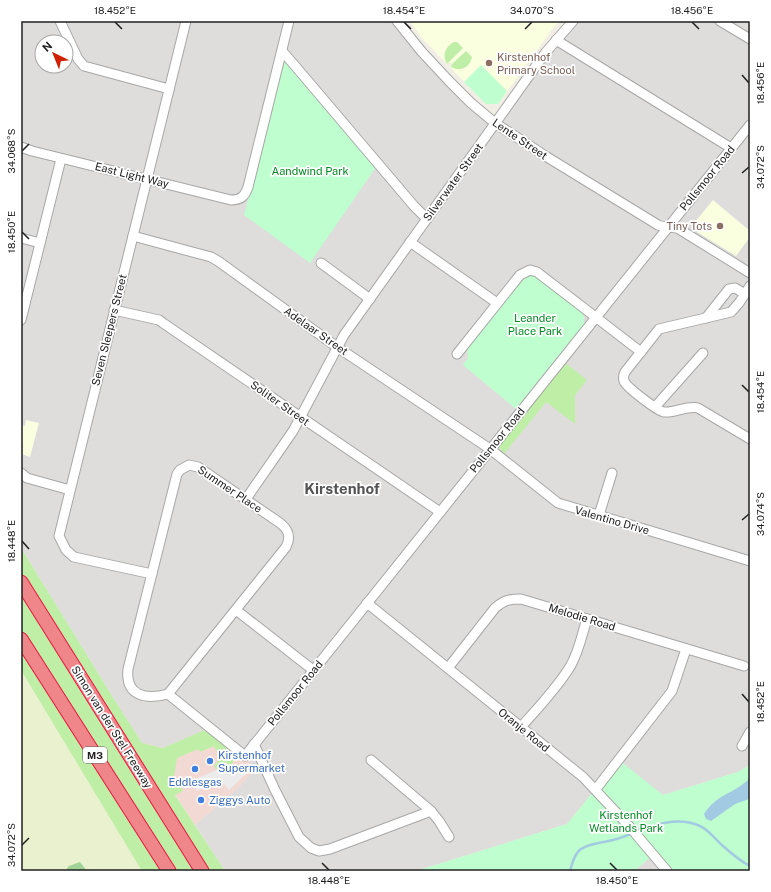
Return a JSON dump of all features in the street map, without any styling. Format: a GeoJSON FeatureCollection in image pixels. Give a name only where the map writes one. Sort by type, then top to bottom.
{"type":"FeatureCollection","features":[{"type":"Feature","properties":{"kind":"highway","name":"Simon van der Stel Freeway"},"geometry":{"type":"LineString","coordinates":[[21,582],[202,871]]}},
{"type":"Feature","properties":{"kind":"highway","name":"M3"},"geometry":{"type":"LineString","coordinates":[[21,639],[169,871]]}},
{"type":"Feature","properties":{"kind":"street"},"geometry":{"type":"LineString","coordinates":[[60,21],[78,59],[84,66],[169,89]]}},
{"type":"Feature","properties":{"kind":"street","name":"Seven Sleepers Street"},"geometry":{"type":"LineString","coordinates":[[152,574],[74,557],[70,555],[64,547],[59,536],[186,21]]}},
{"type":"Feature","properties":{"kind":"street"},"geometry":{"type":"LineString","coordinates":[[289,21],[282,51],[414,206],[427,219]]}},
{"type":"Feature","properties":{"kind":"street","name":"Lente Street"},"geometry":{"type":"LineString","coordinates":[[397,21],[422,52],[456,87],[495,123],[511,135],[658,225],[667,228],[679,229],[750,273]]}},
{"type":"Feature","properties":{"kind":"street","name":"Silverwater Street"},"geometry":{"type":"LineString","coordinates":[[246,499],[301,417],[344,335],[495,123],[556,40],[573,21]]}},
{"type":"Feature","properties":{"kind":"street"},"geometry":{"type":"LineString","coordinates":[[720,21],[750,39]]}},
{"type":"Feature","properties":{"kind":"street"},"geometry":{"type":"LineString","coordinates":[[556,40],[731,148]]}},
{"type":"Feature","properties":{"kind":"street","name":"East Light Way"},"geometry":{"type":"LineString","coordinates":[[21,147],[62,159],[232,200],[238,199],[243,197],[248,188],[282,51]]}},
{"type":"Feature","properties":{"kind":"street","name":"Pollsmoor Road"},"geometry":{"type":"LineString","coordinates":[[168,694],[245,756],[750,125]]}},
{"type":"Feature","properties":{"kind":"street"},"geometry":{"type":"LineString","coordinates":[[21,320],[62,159]]}},
{"type":"Feature","properties":{"kind":"street","name":"Adelaar Street"},"geometry":{"type":"LineString","coordinates":[[133,236],[211,257],[338,347],[490,449]]}},
{"type":"Feature","properties":{"kind":"street"},"geometry":{"type":"LineString","coordinates":[[21,238],[40,243]]}},
{"type":"Feature","properties":{"kind":"street"},"geometry":{"type":"LineString","coordinates":[[410,242],[497,303]]}},
{"type":"Feature","properties":{"kind":"street"},"geometry":{"type":"LineString","coordinates":[[321,264],[370,299]]}},
{"type":"Feature","properties":{"kind":"street"},"geometry":{"type":"LineString","coordinates":[[457,354],[520,275],[530,270],[537,272],[641,352]]}},
{"type":"Feature","properties":{"kind":"street"},"geometry":{"type":"LineString","coordinates":[[750,286],[731,312],[659,329],[623,376],[624,381],[629,387],[661,412],[691,407],[698,408],[750,439]]}},
{"type":"Feature","properties":{"kind":"street"},"geometry":{"type":"LineString","coordinates":[[706,318],[728,289],[735,288],[745,294]]}},
{"type":"Feature","properties":{"kind":"street","name":"Soliter Street"},"geometry":{"type":"LineString","coordinates":[[114,310],[158,320],[163,323],[440,512]]}},
{"type":"Feature","properties":{"kind":"street"},"geometry":{"type":"LineString","coordinates":[[655,407],[703,353]]}},
{"type":"Feature","properties":{"kind":"street","name":"Valentino Drive"},"geometry":{"type":"LineString","coordinates":[[490,449],[558,503],[750,561]]}},
{"type":"Feature","properties":{"kind":"street","name":"Summer Place"},"geometry":{"type":"LineString","coordinates":[[189,465],[198,467],[285,526],[287,530],[289,537],[286,547],[168,694],[148,697],[131,689],[127,678],[152,574],[177,474],[180,470],[189,465]]}},
{"type":"Feature","properties":{"kind":"street"},"geometry":{"type":"LineString","coordinates":[[21,473],[27,478],[70,490]]}},
{"type":"Feature","properties":{"kind":"street"},"geometry":{"type":"LineString","coordinates":[[599,515],[612,473]]}},
{"type":"Feature","properties":{"kind":"street","name":"Melodie Road"},"geometry":{"type":"LineString","coordinates":[[448,668],[495,608],[510,598],[521,599],[587,618],[744,666]]}},
{"type":"Feature","properties":{"kind":"street","name":"Oranje Road"},"geometry":{"type":"LineString","coordinates":[[367,603],[583,777],[596,789],[631,828],[667,871]]}},
{"type":"Feature","properties":{"kind":"street"},"geometry":{"type":"LineString","coordinates":[[236,610],[313,670]]}},
{"type":"Feature","properties":{"kind":"street"},"geometry":{"type":"LineString","coordinates":[[521,728],[564,676],[571,665],[577,652],[587,618]]}},
{"type":"Feature","properties":{"kind":"street"},"geometry":{"type":"LineString","coordinates":[[596,789],[672,691],[686,649]]}},
{"type":"Feature","properties":{"kind":"street"},"geometry":{"type":"LineString","coordinates":[[742,746],[750,732]]}},
{"type":"Feature","properties":{"kind":"street"},"geometry":{"type":"LineString","coordinates":[[254,744],[299,837],[311,848],[319,851],[330,849],[431,811]]}},
{"type":"Feature","properties":{"kind":"street"},"geometry":{"type":"LineString","coordinates":[[371,760],[431,811],[442,824],[449,837]]}},
{"type":"Feature","properties":{"kind":"shaded area"},"geometry":{"type":"Polygon","coordinates":[[[21,21],[397,21],[495,123],[573,21],[750,21],[750,765],[738,772],[663,795],[596,789],[567,824],[416,871],[225,871],[195,825],[239,787],[254,769],[210,728],[163,748],[142,743],[21,548],[21,21]]]}},
{"type":"Feature","properties":{"kind":"shaded area"},"geometry":{"type":"Polygon","coordinates":[[[401,21],[405,21],[453,76],[450,82],[401,21]]]}},
{"type":"Feature","properties":{"kind":"shaded area","name":"Kirstenhof Primary School"},"geometry":{"type":"Polygon","coordinates":[[[410,21],[560,21],[553,28],[498,104],[486,104],[450,67],[452,65],[450,62],[447,64],[421,37],[410,21]]]}},
{"type":"Feature","properties":{"kind":"shaded area","name":"Tiny Tots"},"geometry":{"type":"Polygon","coordinates":[[[713,200],[750,231],[750,237],[736,256],[697,232],[695,222],[713,200]]]}},
{"type":"Feature","properties":{"kind":"shaded area"},"geometry":{"type":"Polygon","coordinates":[[[26,420],[39,423],[30,457],[22,454],[23,445],[21,445],[21,425],[25,426],[26,420]]]}},
{"type":"Feature","properties":{"kind":"shaded area"},"geometry":{"type":"Polygon","coordinates":[[[21,668],[145,871],[21,871],[21,668]]]}},
{"type":"Feature","properties":{"kind":"shaded area"},"geometry":{"type":"Polygon","coordinates":[[[210,728],[245,756],[255,769],[239,787],[195,825],[142,743],[163,748],[210,728]]]}},
{"type":"Feature","properties":{"kind":"shaded area"},"geometry":{"type":"Polygon","coordinates":[[[225,762],[234,769],[243,764],[249,771],[229,790],[220,780],[197,791],[193,780],[219,769],[225,762]]]}},
{"type":"Feature","properties":{"kind":"shaded area"},"geometry":{"type":"Polygon","coordinates":[[[653,854],[667,871],[634,871],[653,854]]]}},
{"type":"Feature","properties":{"kind":"green space"},"geometry":{"type":"Polygon","coordinates":[[[454,42],[457,42],[463,48],[447,64],[445,61],[445,52],[448,46],[454,42]]]}},
{"type":"Feature","properties":{"kind":"green space"},"geometry":{"type":"Polygon","coordinates":[[[466,51],[472,57],[469,64],[461,69],[451,67],[452,64],[466,51]]]}},
{"type":"Feature","properties":{"kind":"green space","name":"Aandwind Park"},"geometry":{"type":"Polygon","coordinates":[[[284,58],[376,167],[310,263],[244,215],[284,58]]]}},
{"type":"Feature","properties":{"kind":"green space"},"geometry":{"type":"Polygon","coordinates":[[[481,65],[507,91],[498,104],[486,104],[464,82],[481,65]]]}},
{"type":"Feature","properties":{"kind":"green space","name":"Leander Place Park"},"geometry":{"type":"Polygon","coordinates":[[[528,274],[536,275],[581,311],[584,317],[584,324],[516,409],[463,365],[468,358],[467,348],[521,279],[528,274]]]}},
{"type":"Feature","properties":{"kind":"green space"},"geometry":{"type":"Polygon","coordinates":[[[564,362],[587,380],[575,395],[575,424],[546,402],[504,454],[499,447],[501,440],[564,362]]]}},
{"type":"Feature","properties":{"kind":"green space"},"geometry":{"type":"Polygon","coordinates":[[[21,548],[142,743],[163,748],[207,729],[233,750],[235,758],[231,766],[225,762],[217,770],[214,766],[223,755],[215,749],[214,746],[200,752],[198,749],[177,758],[173,783],[179,784],[183,791],[175,795],[225,871],[142,871],[21,670],[21,548]]]}},
{"type":"Feature","properties":{"kind":"green space","name":"Kirstenhof Wetlands Park"},"geometry":{"type":"Polygon","coordinates":[[[619,760],[663,795],[738,772],[750,765],[750,871],[667,871],[653,855],[634,871],[416,871],[567,824],[619,760]]]}},
{"type":"Feature","properties":{"kind":"green space"},"geometry":{"type":"Polygon","coordinates":[[[80,862],[87,871],[65,871],[69,866],[80,862]]]}},
{"type":"Feature","properties":{"kind":"water"},"geometry":{"type":"Polygon","coordinates":[[[750,778],[749,799],[735,804],[711,821],[706,819],[704,814],[709,807],[750,778]]]}},
{"type":"Feature","properties":{"kind":"waterway"},"geometry":{"type":"LineString","coordinates":[[570,871],[577,854],[585,847],[624,837],[656,825],[677,822],[700,826],[733,855],[750,866]]}},
{"type":"Feature","properties":{"kind":"place","name":"Kirstenhof Primary School"},"geometry":{"type":"Point","coordinates":[489,63]}},
{"type":"Feature","properties":{"kind":"place","name":"Tiny Tots"},"geometry":{"type":"Point","coordinates":[720,226]}},
{"type":"Feature","properties":{"kind":"place","name":"Kirstenhof Supermarket"},"geometry":{"type":"Point","coordinates":[210,761]}},
{"type":"Feature","properties":{"kind":"place","name":"Eddlesgas"},"geometry":{"type":"Point","coordinates":[195,769]}},
{"type":"Feature","properties":{"kind":"place","name":"Ziggys Auto"},"geometry":{"type":"Point","coordinates":[201,800]}},
{"type":"Feature","properties":{"kind":"district","name":"Kirstenhof"},"geometry":{"type":"Point","coordinates":[342,489]}}]}
